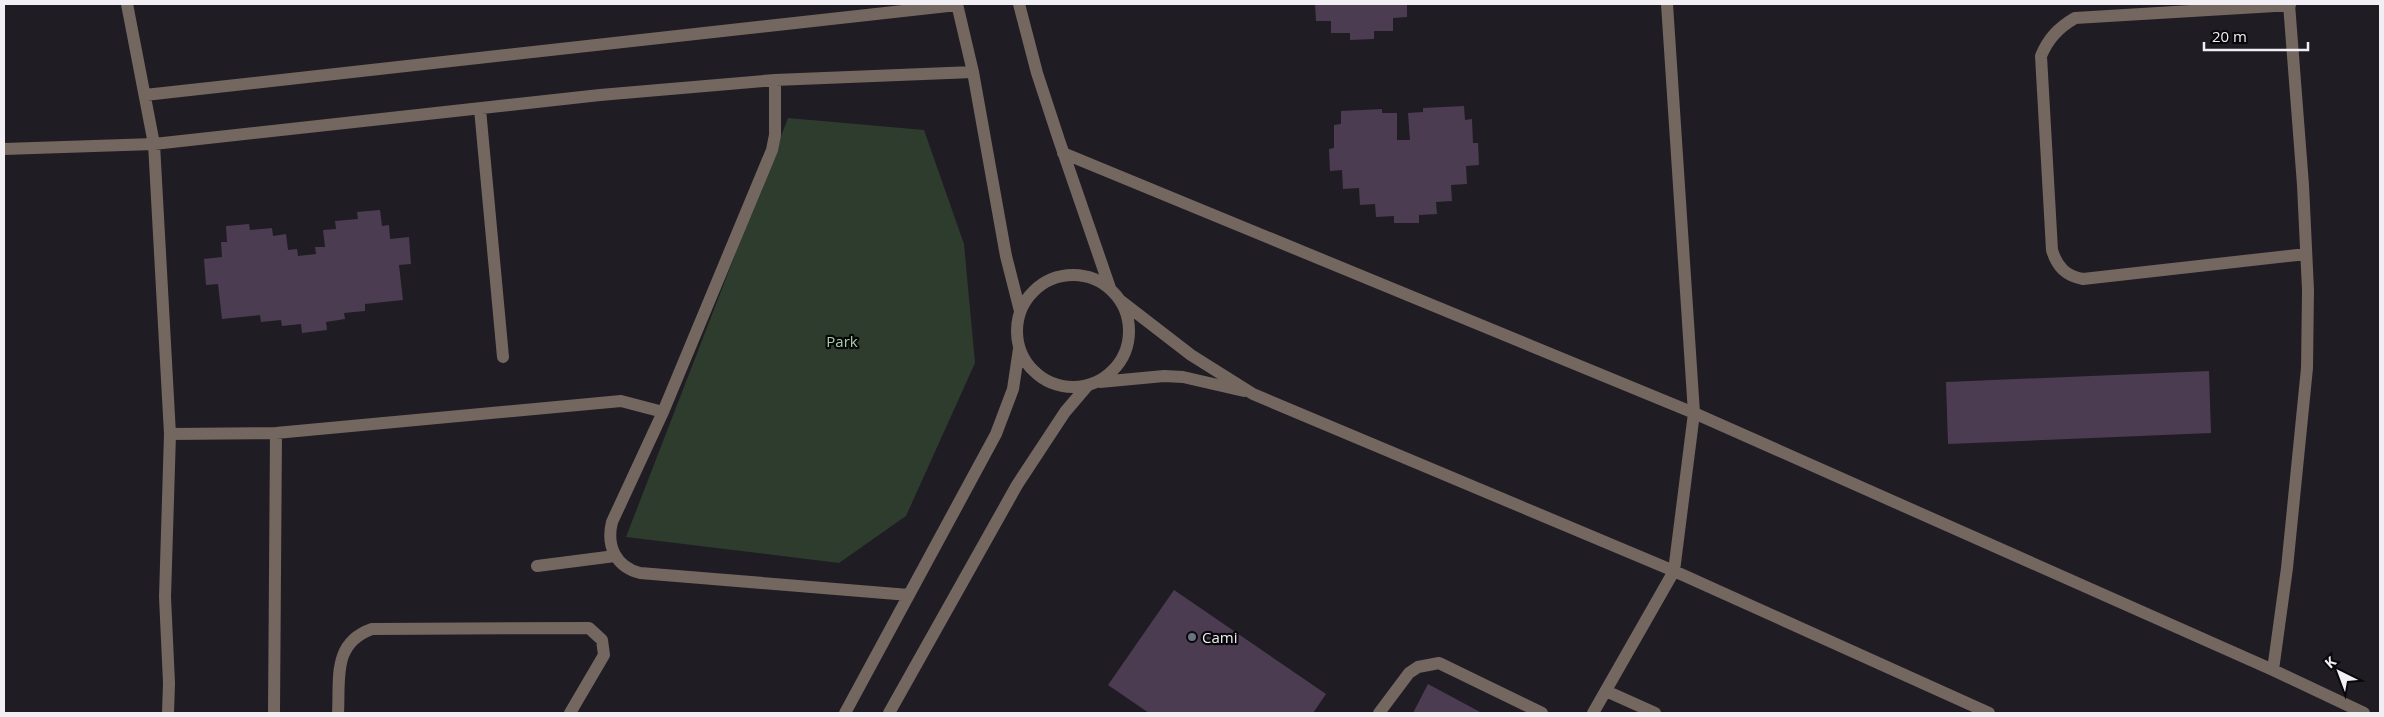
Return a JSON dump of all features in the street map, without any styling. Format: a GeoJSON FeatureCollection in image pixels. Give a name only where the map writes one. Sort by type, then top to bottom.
{"type":"FeatureCollection","features":[{"type":"Feature","properties":{"kind":"street"},"geometry":{"type":"LineString","coordinates":[[127,4],[154,144],[170,434],[165,596],[169,683],[168,713]]}},
{"type":"Feature","properties":{"kind":"street"},"geometry":{"type":"LineString","coordinates":[[145,95],[957,4],[973,72],[1006,256],[1020,310]]}},
{"type":"Feature","properties":{"kind":"street"},"geometry":{"type":"LineString","coordinates":[[1020,4],[1037,72],[1110,288]]}},
{"type":"Feature","properties":{"kind":"street"},"geometry":{"type":"LineString","coordinates":[[1594,713],[1674,571],[1694,413],[1667,4]]}},
{"type":"Feature","properties":{"kind":"street"},"geometry":{"type":"LineString","coordinates":[[2273,670],[2287,568],[2307,368],[2306,254],[2290,4],[2075,18],[2062,26],[2051,37],[2041,56],[2052,250],[2058,266],[2065,273],[2083,279],[2306,254]]}},
{"type":"Feature","properties":{"kind":"street"},"geometry":{"type":"LineString","coordinates":[[4,149],[154,144],[600,95],[776,80],[973,72]]}},
{"type":"Feature","properties":{"kind":"street"},"geometry":{"type":"LineString","coordinates":[[776,80],[775,135],[772,150],[663,412],[612,522],[610,542],[615,556],[621,564],[640,574],[909,595]]}},
{"type":"Feature","properties":{"kind":"street"},"geometry":{"type":"LineString","coordinates":[[480,109],[504,357]]}},
{"type":"Feature","properties":{"kind":"street"},"geometry":{"type":"LineString","coordinates":[[1063,153],[1694,413],[2273,670],[2364,713]]}},
{"type":"Feature","properties":{"kind":"street"},"geometry":{"type":"LineString","coordinates":[[845,713],[996,434],[1013,390],[1019,349],[1016,330],[1020,310],[1029,295],[1043,283],[1059,276],[1077,274],[1094,279],[1110,288],[1121,301],[1191,355],[1253,394]]}},
{"type":"Feature","properties":{"kind":"street"},"geometry":{"type":"LineString","coordinates":[[1019,349],[1028,366],[1042,379],[1061,387],[1080,388],[1093,383],[1114,370],[1125,354],[1130,336],[1129,318],[1121,301]]}},
{"type":"Feature","properties":{"kind":"street"},"geometry":{"type":"LineString","coordinates":[[889,713],[1017,485],[1065,412],[1093,383],[1164,376],[1183,377],[1253,394],[1674,571],[1989,713]]}},
{"type":"Feature","properties":{"kind":"street"},"geometry":{"type":"LineString","coordinates":[[170,434],[276,433],[621,401],[663,412]]}},
{"type":"Feature","properties":{"kind":"street"},"geometry":{"type":"LineString","coordinates":[[274,713],[276,433]]}},
{"type":"Feature","properties":{"kind":"street"},"geometry":{"type":"LineString","coordinates":[[537,566],[615,556]]}},
{"type":"Feature","properties":{"kind":"street"},"geometry":{"type":"LineString","coordinates":[[338,713],[341,656],[353,639],[372,629],[589,628],[602,640],[604,654],[570,713]]}},
{"type":"Feature","properties":{"kind":"street"},"geometry":{"type":"LineString","coordinates":[[1378,713],[1409,674],[1418,667],[1440,663],[1542,713]]}},
{"type":"Feature","properties":{"kind":"street"},"geometry":{"type":"LineString","coordinates":[[1606,691],[1655,713]]}},
{"type":"Feature","properties":{"kind":"green space","name":"Park"},"geometry":{"type":"Polygon","coordinates":[[[788,118],[924,130],[964,244],[975,363],[906,516],[839,563],[626,537],[788,118]]]}},
{"type":"Feature","properties":{"kind":"building"},"geometry":{"type":"Polygon","coordinates":[[[1315,4],[1407,4],[1407,17],[1393,18],[1393,31],[1374,31],[1374,39],[1350,40],[1350,33],[1331,33],[1331,21],[1316,21],[1315,4]]]}},
{"type":"Feature","properties":{"kind":"building"},"geometry":{"type":"Polygon","coordinates":[[[1464,106],[1465,120],[1472,119],[1473,143],[1478,143],[1479,165],[1466,166],[1467,184],[1451,185],[1452,201],[1436,202],[1437,214],[1419,215],[1419,223],[1394,223],[1394,216],[1376,217],[1375,204],[1360,205],[1359,188],[1343,189],[1342,170],[1330,171],[1329,149],[1334,148],[1334,125],[1341,124],[1341,111],[1382,109],[1382,113],[1397,113],[1397,140],[1410,140],[1408,113],[1423,112],[1423,108],[1464,106]]]}},
{"type":"Feature","properties":{"kind":"building"},"geometry":{"type":"Polygon","coordinates":[[[380,210],[382,226],[389,225],[390,239],[409,237],[411,264],[399,265],[403,300],[365,304],[365,311],[344,313],[345,319],[326,322],[327,330],[302,333],[301,324],[282,326],[281,320],[261,322],[260,315],[222,319],[218,284],[206,285],[204,259],[222,257],[221,242],[227,242],[226,226],[249,224],[250,230],[272,228],[273,236],[286,234],[288,250],[297,249],[298,256],[316,254],[315,247],[325,247],[323,230],[336,229],[335,221],[358,219],[357,212],[380,210]]]}},
{"type":"Feature","properties":{"kind":"building"},"geometry":{"type":"Polygon","coordinates":[[[2209,371],[2211,433],[1948,444],[1946,382],[2209,371]]]}},
{"type":"Feature","properties":{"kind":"building","name":"Cami"},"geometry":{"type":"Polygon","coordinates":[[[1174,590],[1326,694],[1313,713],[1149,713],[1108,685],[1174,590]]]}},
{"type":"Feature","properties":{"kind":"building"},"geometry":{"type":"Polygon","coordinates":[[[1428,684],[1482,713],[1413,713],[1428,684]]]}},
{"type":"Feature","properties":{"kind":"place","name":"Cami"},"geometry":{"type":"Point","coordinates":[1192,637]}}]}
